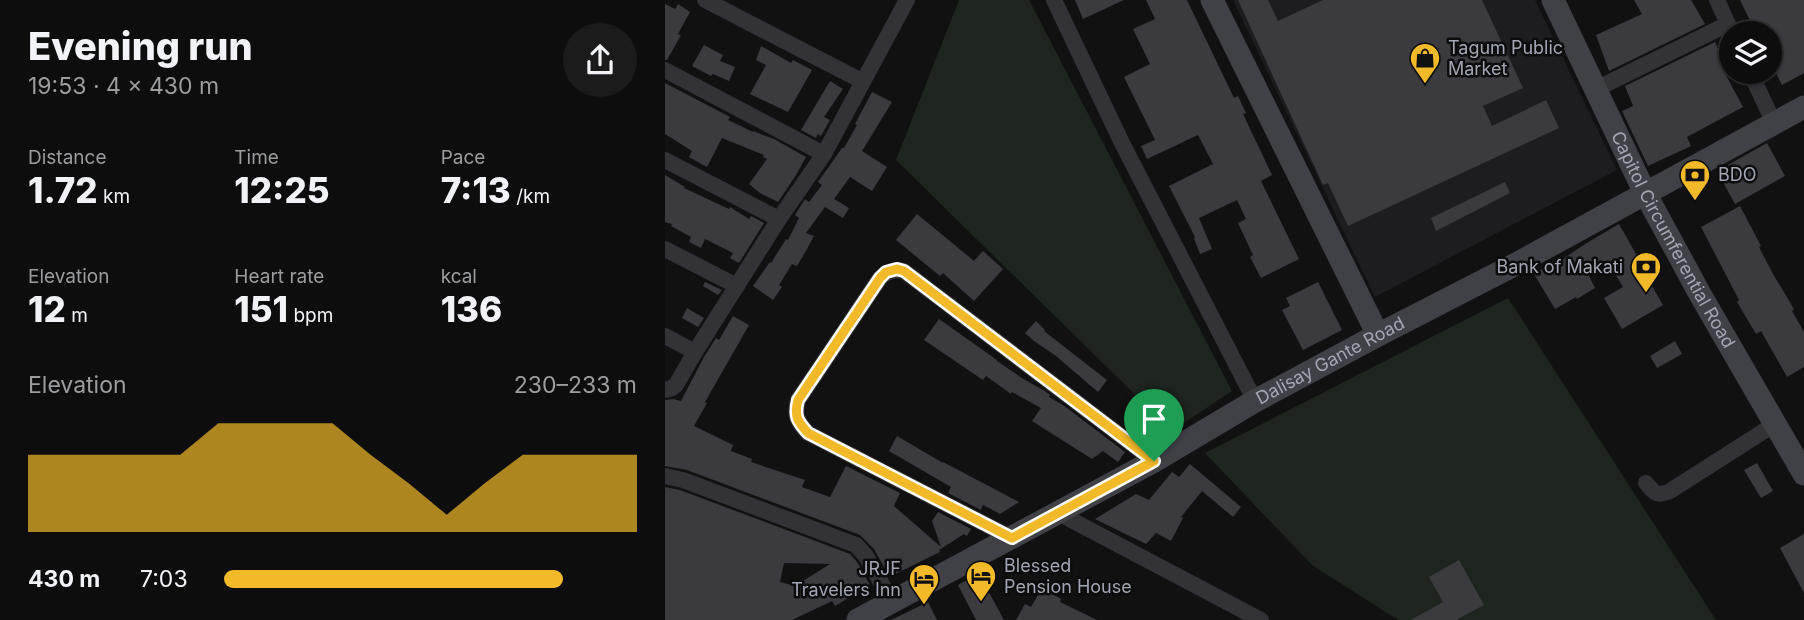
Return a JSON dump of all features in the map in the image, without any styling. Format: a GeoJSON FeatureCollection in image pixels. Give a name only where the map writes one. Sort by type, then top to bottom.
{"type":"FeatureCollection","features":[{"type":"Feature","properties":{"kind":"main road"},"geometry":{"type":"LineString","coordinates":[[1212,0],[1378,335]]}},
{"type":"Feature","properties":{"kind":"main road","name":"Capitol Circumferential Road"},"geometry":{"type":"LineString","coordinates":[[1553,0],[1645,193],[1804,474]]}},
{"type":"Feature","properties":{"kind":"main road","name":"Dalisay Gante Road"},"geometry":{"type":"LineString","coordinates":[[858,620],[1154,461],[1255,401],[1804,107]]}},
{"type":"Feature","properties":{"kind":"street"},"geometry":{"type":"LineString","coordinates":[[705,0],[862,81]]}},
{"type":"Feature","properties":{"kind":"street"},"geometry":{"type":"LineString","coordinates":[[665,390],[676,385],[779,219],[824,154],[907,0]]}},
{"type":"Feature","properties":{"kind":"street"},"geometry":{"type":"LineString","coordinates":[[1054,0],[1122,143],[1255,401]]}},
{"type":"Feature","properties":{"kind":"street"},"geometry":{"type":"LineString","coordinates":[[1717,0],[1727,21]]}},
{"type":"Feature","properties":{"kind":"street"},"geometry":{"type":"LineString","coordinates":[[1595,89],[1719,34]]}},
{"type":"Feature","properties":{"kind":"street"},"geometry":{"type":"LineString","coordinates":[[665,70],[824,154]]}},
{"type":"Feature","properties":{"kind":"street"},"geometry":{"type":"LineString","coordinates":[[1756,84],[1774,123]]}},
{"type":"Feature","properties":{"kind":"street"},"geometry":{"type":"LineString","coordinates":[[665,160],[779,219]]}},
{"type":"Feature","properties":{"kind":"street"},"geometry":{"type":"LineString","coordinates":[[665,249],[737,286]]}},
{"type":"Feature","properties":{"kind":"street"},"geometry":{"type":"LineString","coordinates":[[1012,538],[808,433],[800,425],[795,412],[798,400],[886,272],[897,269],[904,271],[1154,461]]}},
{"type":"Feature","properties":{"kind":"street"},"geometry":{"type":"LineString","coordinates":[[665,336],[695,352]]}},
{"type":"Feature","properties":{"kind":"street"},"geometry":{"type":"LineString","coordinates":[[1646,483],[1656,494],[1670,491],[1775,424]]}},
{"type":"Feature","properties":{"kind":"street"},"geometry":{"type":"LineString","coordinates":[[665,476],[683,480],[856,545],[866,556],[892,602]]}},
{"type":"Feature","properties":{"kind":"street"},"geometry":{"type":"LineString","coordinates":[[1058,513],[1261,620]]}},
{"type":"Feature","properties":{"kind":"shaded area"},"geometry":{"type":"Polygon","coordinates":[[[959,0],[1029,0],[1232,391],[1172,431],[896,160],[959,0]]]}},
{"type":"Feature","properties":{"kind":"shaded area","name":"Tagum Public Market"},"geometry":{"type":"Polygon","coordinates":[[[1233,0],[1535,0],[1617,170],[1375,297],[1233,0]]]}},
{"type":"Feature","properties":{"kind":"shaded area"},"geometry":{"type":"Polygon","coordinates":[[[1508,298],[1716,620],[1398,620],[1312,565],[1205,453],[1508,298]]]}},
{"type":"Feature","properties":{"kind":"building"},"geometry":{"type":"Polygon","coordinates":[[[1075,0],[1124,0],[1083,19],[1075,0]]]}},
{"type":"Feature","properties":{"kind":"building"},"geometry":{"type":"Polygon","coordinates":[[[1146,0],[1187,0],[1234,98],[1238,96],[1246,113],[1243,114],[1272,175],[1261,181],[1299,259],[1261,278],[1238,223],[1246,219],[1237,200],[1199,218],[1212,249],[1200,254],[1195,237],[1169,186],[1213,164],[1198,135],[1147,159],[1141,146],[1155,140],[1124,77],[1150,64],[1133,29],[1155,19],[1146,0]]]}},
{"type":"Feature","properties":{"kind":"building","name":"Tagum Public Market"},"geometry":{"type":"Polygon","coordinates":[[[1238,0],[1268,0],[1278,21],[1323,0],[1482,0],[1523,88],[1483,106],[1492,126],[1546,100],[1559,128],[1348,226],[1328,183],[1323,185],[1238,0]]]}},
{"type":"Feature","properties":{"kind":"building"},"geometry":{"type":"Polygon","coordinates":[[[1634,0],[1691,0],[1705,24],[1609,71],[1596,35],[1642,14],[1634,0]]]}},
{"type":"Feature","properties":{"kind":"building"},"geometry":{"type":"Polygon","coordinates":[[[1740,0],[1804,0],[1804,73],[1782,85],[1782,21],[1750,21],[1740,0]]]}},
{"type":"Feature","properties":{"kind":"building"},"geometry":{"type":"Polygon","coordinates":[[[665,4],[675,9],[678,4],[690,12],[667,60],[665,60],[665,4]]]}},
{"type":"Feature","properties":{"kind":"building"},"geometry":{"type":"Polygon","coordinates":[[[1715,42],[1719,51],[1719,84],[1731,84],[1743,107],[1687,137],[1691,146],[1648,166],[1622,111],[1633,106],[1625,86],[1715,42]]]}},
{"type":"Feature","properties":{"kind":"building"},"geometry":{"type":"Polygon","coordinates":[[[704,45],[723,55],[720,61],[735,67],[729,81],[713,74],[711,76],[692,66],[704,45]]]}},
{"type":"Feature","properties":{"kind":"building"},"geometry":{"type":"Polygon","coordinates":[[[761,46],[791,63],[793,60],[812,70],[788,112],[750,94],[766,65],[756,60],[761,46]]]}},
{"type":"Feature","properties":{"kind":"building"},"geometry":{"type":"Polygon","coordinates":[[[830,81],[843,89],[824,117],[830,120],[821,136],[818,134],[816,138],[801,130],[830,81]]]}},
{"type":"Feature","properties":{"kind":"building"},"geometry":{"type":"Polygon","coordinates":[[[665,83],[730,117],[728,120],[774,139],[806,157],[778,202],[749,184],[767,159],[764,155],[722,138],[707,167],[689,157],[692,151],[665,134],[665,83]]]}},
{"type":"Feature","properties":{"kind":"building"},"geometry":{"type":"Polygon","coordinates":[[[872,92],[892,102],[862,151],[887,167],[872,191],[850,177],[834,199],[849,208],[843,218],[825,207],[806,233],[814,236],[807,249],[797,266],[792,264],[773,300],[753,286],[786,239],[788,240],[799,218],[795,215],[805,199],[809,202],[822,185],[818,182],[844,148],[872,92]]]}},
{"type":"Feature","properties":{"kind":"building"},"geometry":{"type":"Polygon","coordinates":[[[1767,143],[1785,176],[1735,204],[1717,171],[1767,143]]]}},
{"type":"Feature","properties":{"kind":"building"},"geometry":{"type":"Polygon","coordinates":[[[665,175],[684,188],[729,209],[730,207],[749,219],[751,216],[764,223],[739,263],[730,258],[733,253],[705,239],[701,248],[689,242],[691,237],[665,222],[665,175]]]}},
{"type":"Feature","properties":{"kind":"building"},"geometry":{"type":"Polygon","coordinates":[[[1505,182],[1510,193],[1436,231],[1431,218],[1505,182]]]}},
{"type":"Feature","properties":{"kind":"building"},"geometry":{"type":"Polygon","coordinates":[[[1740,206],[1804,332],[1804,367],[1787,377],[1761,331],[1756,334],[1737,302],[1739,300],[1701,227],[1740,206]]]}},
{"type":"Feature","properties":{"kind":"building"},"geometry":{"type":"Polygon","coordinates":[[[917,214],[974,261],[983,251],[1003,269],[974,301],[943,273],[940,276],[896,240],[917,214]]]}},
{"type":"Feature","properties":{"kind":"building"},"geometry":{"type":"Polygon","coordinates":[[[1619,224],[1663,305],[1622,329],[1604,298],[1623,287],[1608,262],[1588,274],[1595,288],[1555,309],[1534,274],[1553,263],[1554,265],[1619,224]]]}},
{"type":"Feature","properties":{"kind":"building"},"geometry":{"type":"Polygon","coordinates":[[[705,282],[722,290],[718,295],[703,286],[705,282]]]}},
{"type":"Feature","properties":{"kind":"building"},"geometry":{"type":"Polygon","coordinates":[[[1318,282],[1342,330],[1303,350],[1282,310],[1290,306],[1286,298],[1318,282]]]}},
{"type":"Feature","properties":{"kind":"building"},"geometry":{"type":"Polygon","coordinates":[[[687,308],[704,318],[698,327],[682,318],[687,308]]]}},
{"type":"Feature","properties":{"kind":"building"},"geometry":{"type":"Polygon","coordinates":[[[733,316],[749,325],[694,426],[733,445],[731,451],[752,459],[751,462],[805,480],[802,487],[830,497],[846,466],[900,493],[894,506],[941,547],[932,521],[938,512],[971,529],[967,536],[964,534],[939,550],[940,552],[891,576],[874,549],[860,535],[687,470],[665,466],[665,400],[681,401],[704,357],[716,338],[719,340],[733,316]]]}},
{"type":"Feature","properties":{"kind":"building"},"geometry":{"type":"Polygon","coordinates":[[[939,319],[997,361],[1045,391],[1049,397],[1125,452],[1118,462],[1103,451],[1092,459],[1032,421],[1041,408],[1012,392],[1011,394],[986,376],[983,380],[924,340],[939,319]]]}},
{"type":"Feature","properties":{"kind":"building"},"geometry":{"type":"Polygon","coordinates":[[[1036,321],[1044,331],[1107,380],[1098,392],[1025,333],[1036,321]]]}},
{"type":"Feature","properties":{"kind":"building"},"geometry":{"type":"Polygon","coordinates":[[[1675,341],[1682,354],[1657,368],[1650,356],[1675,341]]]}},
{"type":"Feature","properties":{"kind":"building"},"geometry":{"type":"Polygon","coordinates":[[[897,436],[1019,502],[1000,514],[983,505],[981,510],[948,493],[951,487],[889,451],[897,436]]]}},
{"type":"Feature","properties":{"kind":"building"},"geometry":{"type":"Polygon","coordinates":[[[1757,463],[1773,491],[1761,498],[1744,470],[1757,463]]]}},
{"type":"Feature","properties":{"kind":"building"},"geometry":{"type":"Polygon","coordinates":[[[1190,464],[1241,507],[1233,517],[1202,491],[1181,517],[1183,518],[1171,541],[1156,533],[1146,544],[1095,519],[1136,494],[1149,500],[1172,472],[1179,477],[1190,464]]]}},
{"type":"Feature","properties":{"kind":"building"},"geometry":{"type":"Polygon","coordinates":[[[665,487],[680,490],[850,554],[870,585],[835,606],[832,601],[792,620],[665,620],[665,487]],[[784,563],[780,582],[795,586],[830,564],[784,563]]]}},
{"type":"Feature","properties":{"kind":"building"},"geometry":{"type":"Polygon","coordinates":[[[1804,534],[1804,593],[1780,548],[1804,534]]]}},
{"type":"Feature","properties":{"kind":"building"},"geometry":{"type":"Polygon","coordinates":[[[1459,560],[1484,605],[1456,620],[1411,620],[1443,602],[1429,577],[1459,560]]]}},
{"type":"Feature","properties":{"kind":"building","name":"Blessed Pension House"},"geometry":{"type":"Polygon","coordinates":[[[979,574],[1004,620],[976,620],[958,585],[979,574]]]}},
{"type":"Feature","properties":{"kind":"building"},"geometry":{"type":"Polygon","coordinates":[[[1042,588],[1061,599],[1060,602],[1097,620],[1016,620],[1025,604],[1031,607],[1042,588]]]}},
{"type":"Feature","properties":{"kind":"building","name":"JRJF Travelers Inn"},"geometry":{"type":"Polygon","coordinates":[[[928,602],[937,620],[891,620],[928,602]]]}},
{"type":"Feature","properties":{"kind":"place","name":"Tagum Public Market"},"geometry":{"type":"Point","coordinates":[1425,85]}},
{"type":"Feature","properties":{"kind":"place","name":"BDO"},"geometry":{"type":"Point","coordinates":[1695,202]}},
{"type":"Feature","properties":{"kind":"place","name":"Bank of Makati"},"geometry":{"type":"Point","coordinates":[1646,294]}},
{"type":"Feature","properties":{"kind":"place","name":"Blessed Pension House"},"geometry":{"type":"Point","coordinates":[981,603]}},
{"type":"Feature","properties":{"kind":"place","name":"JRJF Travelers Inn"},"geometry":{"type":"Point","coordinates":[924,606]}},
{"type":"Feature","properties":{"kind":"route"},"geometry":{"type":"LineString","coordinates":[[897,269],[904,271],[1154,461],[1012,538],[808,433],[800,425],[795,412],[798,400],[880,278],[886,272],[897,269]]}}]}
